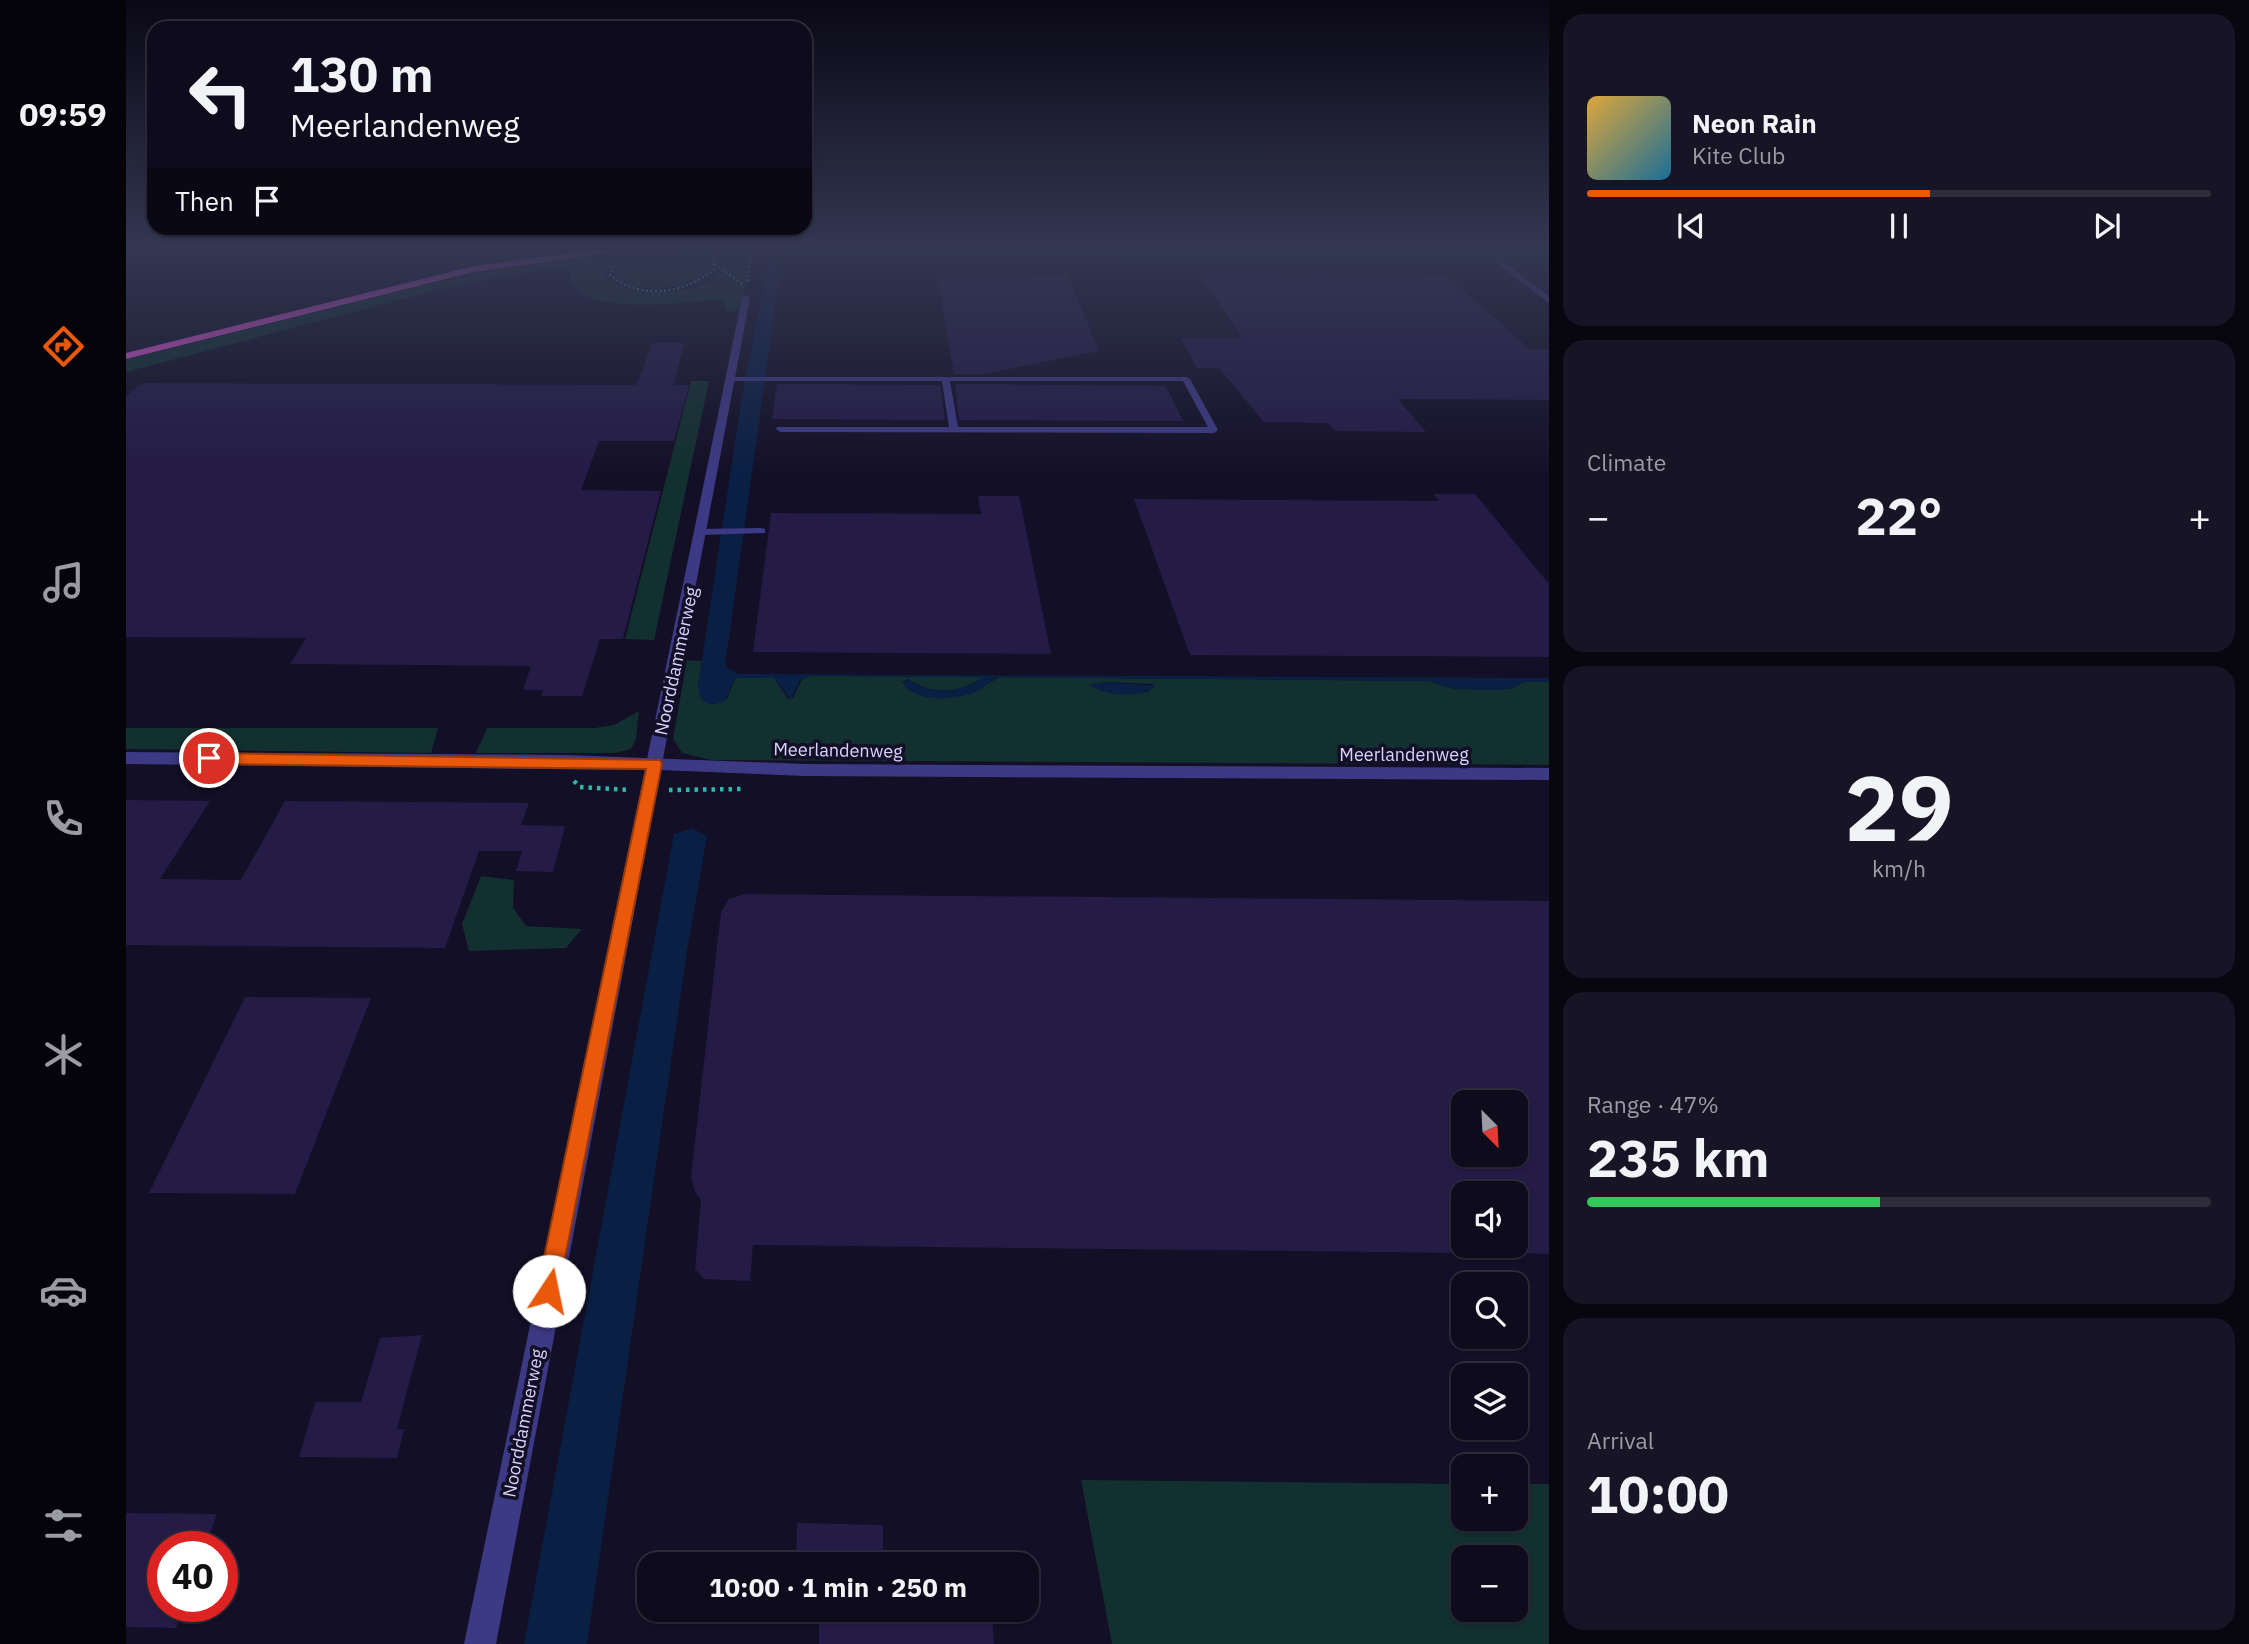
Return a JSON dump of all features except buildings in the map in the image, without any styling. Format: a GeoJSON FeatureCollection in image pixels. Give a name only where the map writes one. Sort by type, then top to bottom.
{"type":"FeatureCollection","features":[{"type":"Feature","properties":{"kind":"highway"},"geometry":{"type":"LineString","coordinates":[[126,348],[222,324]]}},
{"type":"Feature","properties":{"kind":"highway"},"geometry":{"type":"LineString","coordinates":[[126,356],[255,324]]}},
{"type":"Feature","properties":{"kind":"street","name":"Noorddammerweg"},"geometry":{"type":"LineString","coordinates":[[480,1644],[654,764],[706,532],[742,324]]}},
{"type":"Feature","properties":{"kind":"street","name":"Meerlandenweg"},"geometry":{"type":"LineString","coordinates":[[126,758],[654,764],[804,770],[1549,774]]}},
{"type":"Feature","properties":{"kind":"lane"},"geometry":{"type":"LineString","coordinates":[[734,379],[1186,379],[1214,430],[780,429]]}},
{"type":"Feature","properties":{"kind":"lane"},"geometry":{"type":"LineString","coordinates":[[946,379],[954,429]]}},
{"type":"Feature","properties":{"kind":"lane"},"geometry":{"type":"LineString","coordinates":[[706,532],[758,531]]}},
{"type":"Feature","properties":{"kind":"green space"},"geometry":{"type":"Polygon","coordinates":[[[268,324],[309,324],[126,372],[126,359],[268,324]]]}},
{"type":"Feature","properties":{"kind":"green space"},"geometry":{"type":"Polygon","coordinates":[[[691,381],[709,381],[654,640],[625,639],[691,381]]]}},
{"type":"Feature","properties":{"kind":"green space"},"geometry":{"type":"Polygon","coordinates":[[[687,660],[702,661],[698,686],[727,699],[735,678],[774,678],[788,699],[793,698],[802,679],[812,676],[984,677],[965,686],[946,690],[926,688],[908,679],[902,682],[910,691],[968,694],[1000,677],[1429,681],[1455,689],[1499,690],[1513,688],[1523,682],[1549,682],[1549,765],[711,760],[682,753],[673,739],[687,660]],[[1105,682],[1090,685],[1111,693],[1126,694],[1148,692],[1154,684],[1105,682]]]}},
{"type":"Feature","properties":{"kind":"green space"},"geometry":{"type":"Polygon","coordinates":[[[639,711],[636,739],[631,749],[615,753],[476,753],[487,728],[595,728],[614,725],[639,711]]]}},
{"type":"Feature","properties":{"kind":"green space"},"geometry":{"type":"Polygon","coordinates":[[[126,728],[438,728],[431,753],[126,749],[126,728]]]}},
{"type":"Feature","properties":{"kind":"green space"},"geometry":{"type":"Polygon","coordinates":[[[481,876],[514,880],[513,908],[526,926],[582,929],[566,948],[469,951],[462,924],[481,876]]]}},
{"type":"Feature","properties":{"kind":"green space"},"geometry":{"type":"Polygon","coordinates":[[[1081,1480],[1451,1484],[1451,1531],[1528,1531],[1528,1484],[1549,1484],[1549,1644],[1112,1644],[1081,1480]]]}},
{"type":"Feature","properties":{"kind":"water"},"geometry":{"type":"Polygon","coordinates":[[[756,324],[773,324],[725,666],[739,674],[1549,678],[1549,682],[1523,682],[1513,688],[1499,690],[1455,689],[1429,681],[1000,677],[976,692],[957,697],[936,698],[916,694],[902,682],[910,680],[927,689],[947,690],[966,686],[984,677],[812,676],[800,680],[791,700],[774,678],[735,678],[725,701],[711,705],[701,700],[698,686],[742,396],[756,324]]]}},
{"type":"Feature","properties":{"kind":"water"},"geometry":{"type":"Polygon","coordinates":[[[1105,682],[1156,686],[1141,693],[1113,694],[1089,685],[1105,682]]]}},
{"type":"Feature","properties":{"kind":"water"},"geometry":{"type":"Polygon","coordinates":[[[692,828],[707,836],[687,951],[587,1644],[524,1644],[674,834],[692,828]]]}},
{"type":"Feature","properties":{"kind":"route"},"geometry":{"type":"LineString","coordinates":[[209,758],[654,764],[549,1291]]}}]}
